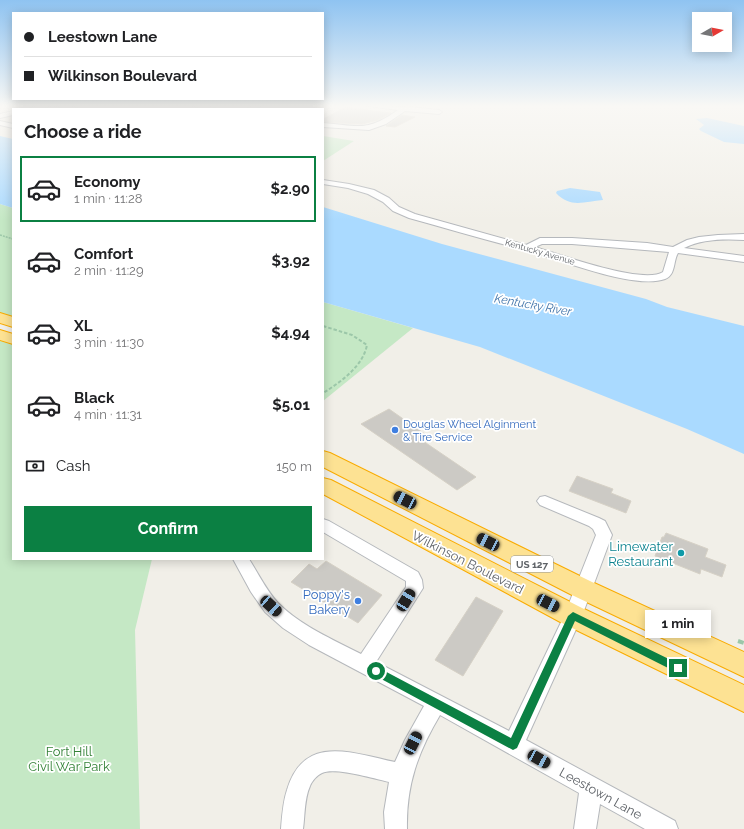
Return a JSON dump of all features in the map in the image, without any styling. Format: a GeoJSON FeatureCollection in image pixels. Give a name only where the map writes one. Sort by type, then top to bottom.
{"type":"FeatureCollection","features":[{"type":"Feature","properties":{"kind":"highway"},"geometry":{"type":"LineString","coordinates":[[0,318],[12,322]]}},
{"type":"Feature","properties":{"kind":"highway"},"geometry":{"type":"LineString","coordinates":[[0,335],[12,339]]}},
{"type":"Feature","properties":{"kind":"highway","name":"US 127"},"geometry":{"type":"LineString","coordinates":[[324,459],[583,589],[744,665]]}},
{"type":"Feature","properties":{"kind":"highway","name":"Wilkinson Boulevard"},"geometry":{"type":"LineString","coordinates":[[324,486],[573,616],[744,699]]}},
{"type":"Feature","properties":{"kind":"street","name":"Kentucky Avenue"},"geometry":{"type":"LineString","coordinates":[[324,182],[349,186],[371,192],[386,200],[396,209],[412,216],[617,274],[648,279],[665,276],[669,272],[670,258],[674,250]]}},
{"type":"Feature","properties":{"kind":"street"},"geometry":{"type":"LineString","coordinates":[[674,250],[684,245],[702,240],[725,237],[744,237]]}},
{"type":"Feature","properties":{"kind":"street"},"geometry":{"type":"LineString","coordinates":[[526,248],[540,242],[549,241],[640,246],[744,259]]}},
{"type":"Feature","properties":{"kind":"street"},"geometry":{"type":"LineString","coordinates":[[513,745],[573,616],[604,535],[603,530],[599,525],[588,518],[545,501]]}},
{"type":"Feature","properties":{"kind":"street"},"geometry":{"type":"LineString","coordinates":[[324,526],[372,555],[412,576],[414,580],[414,588],[364,665]]}},
{"type":"Feature","properties":{"kind":"street","name":"Leestown Lane"},"geometry":{"type":"LineString","coordinates":[[242,560],[256,587],[271,606],[289,623],[315,639],[437,703],[667,829]]}},
{"type":"Feature","properties":{"kind":"street"},"geometry":{"type":"LineString","coordinates":[[396,829],[395,815],[401,774],[413,743],[437,703]]}},
{"type":"Feature","properties":{"kind":"street"},"geometry":{"type":"LineString","coordinates":[[292,829],[297,794],[301,782],[307,772],[322,762],[334,760],[401,774]]}},
{"type":"Feature","properties":{"kind":"street"},"geometry":{"type":"LineString","coordinates":[[585,829],[591,788]]}},
{"type":"Feature","properties":{"kind":"path"},"geometry":{"type":"LineString","coordinates":[[0,235],[12,239]]}},
{"type":"Feature","properties":{"kind":"path"},"geometry":{"type":"LineString","coordinates":[[324,326],[350,334],[361,339],[367,344],[367,349],[358,363],[324,392]]}},
{"type":"Feature","properties":{"kind":"green space"},"geometry":{"type":"Polygon","coordinates":[[[324,144],[350,144],[324,160],[324,144]]]}},
{"type":"Feature","properties":{"kind":"green space"},"geometry":{"type":"Polygon","coordinates":[[[0,204],[12,208],[12,318],[0,313],[0,204]]]}},
{"type":"Feature","properties":{"kind":"green space"},"geometry":{"type":"Polygon","coordinates":[[[324,302],[413,328],[324,400],[324,302]]]}},
{"type":"Feature","properties":{"kind":"green space","name":"Fort Hill Civil War Park"},"geometry":{"type":"Polygon","coordinates":[[[0,337],[12,341],[12,560],[152,560],[135,630],[140,829],[0,829],[0,337]]]}},
{"type":"Feature","properties":{"kind":"water"},"geometry":{"type":"Polygon","coordinates":[[[0,144],[12,144],[12,208],[0,204],[0,144]]]}},
{"type":"Feature","properties":{"kind":"water"},"geometry":{"type":"Polygon","coordinates":[[[570,188],[600,192],[603,200],[573,203],[567,201],[556,193],[557,191],[570,188]]]}},
{"type":"Feature","properties":{"kind":"water","name":"Kentucky River"},"geometry":{"type":"Polygon","coordinates":[[[324,207],[442,244],[646,299],[667,307],[744,326],[744,454],[687,429],[480,347],[324,302],[324,207]]]}},
{"type":"Feature","properties":{"kind":"building"},"geometry":{"type":"Polygon","coordinates":[[[389,409],[429,437],[423,441],[476,477],[457,490],[361,424],[389,409]]]}},
{"type":"Feature","properties":{"kind":"building"},"geometry":{"type":"Polygon","coordinates":[[[577,476],[613,489],[611,493],[631,501],[626,513],[569,491],[577,476]]]}},
{"type":"Feature","properties":{"kind":"building","name":"Limewater Restaurant"},"geometry":{"type":"Polygon","coordinates":[[[666,533],[708,549],[705,557],[726,565],[722,577],[701,569],[700,574],[655,556],[662,537],[664,537],[666,533]]]}},
{"type":"Feature","properties":{"kind":"building"},"geometry":{"type":"Polygon","coordinates":[[[326,561],[382,595],[358,623],[291,582],[309,564],[317,569],[326,561]]]}},
{"type":"Feature","properties":{"kind":"building"},"geometry":{"type":"Polygon","coordinates":[[[476,597],[503,611],[463,676],[435,660],[476,597]]]}},
{"type":"Feature","properties":{"kind":"place","name":"Douglas Wheel Alginment & Tire Service"},"geometry":{"type":"Point","coordinates":[395,430]}},
{"type":"Feature","properties":{"kind":"place","name":"Limewater Restaurant"},"geometry":{"type":"Point","coordinates":[681,553]}},
{"type":"Feature","properties":{"kind":"place","name":"Poppy's Bakery"},"geometry":{"type":"Point","coordinates":[358,601]}},
{"type":"Feature","properties":{"kind":"route"},"geometry":{"type":"LineString","coordinates":[[376,671],[513,745],[573,616],[678,668]]}}]}
